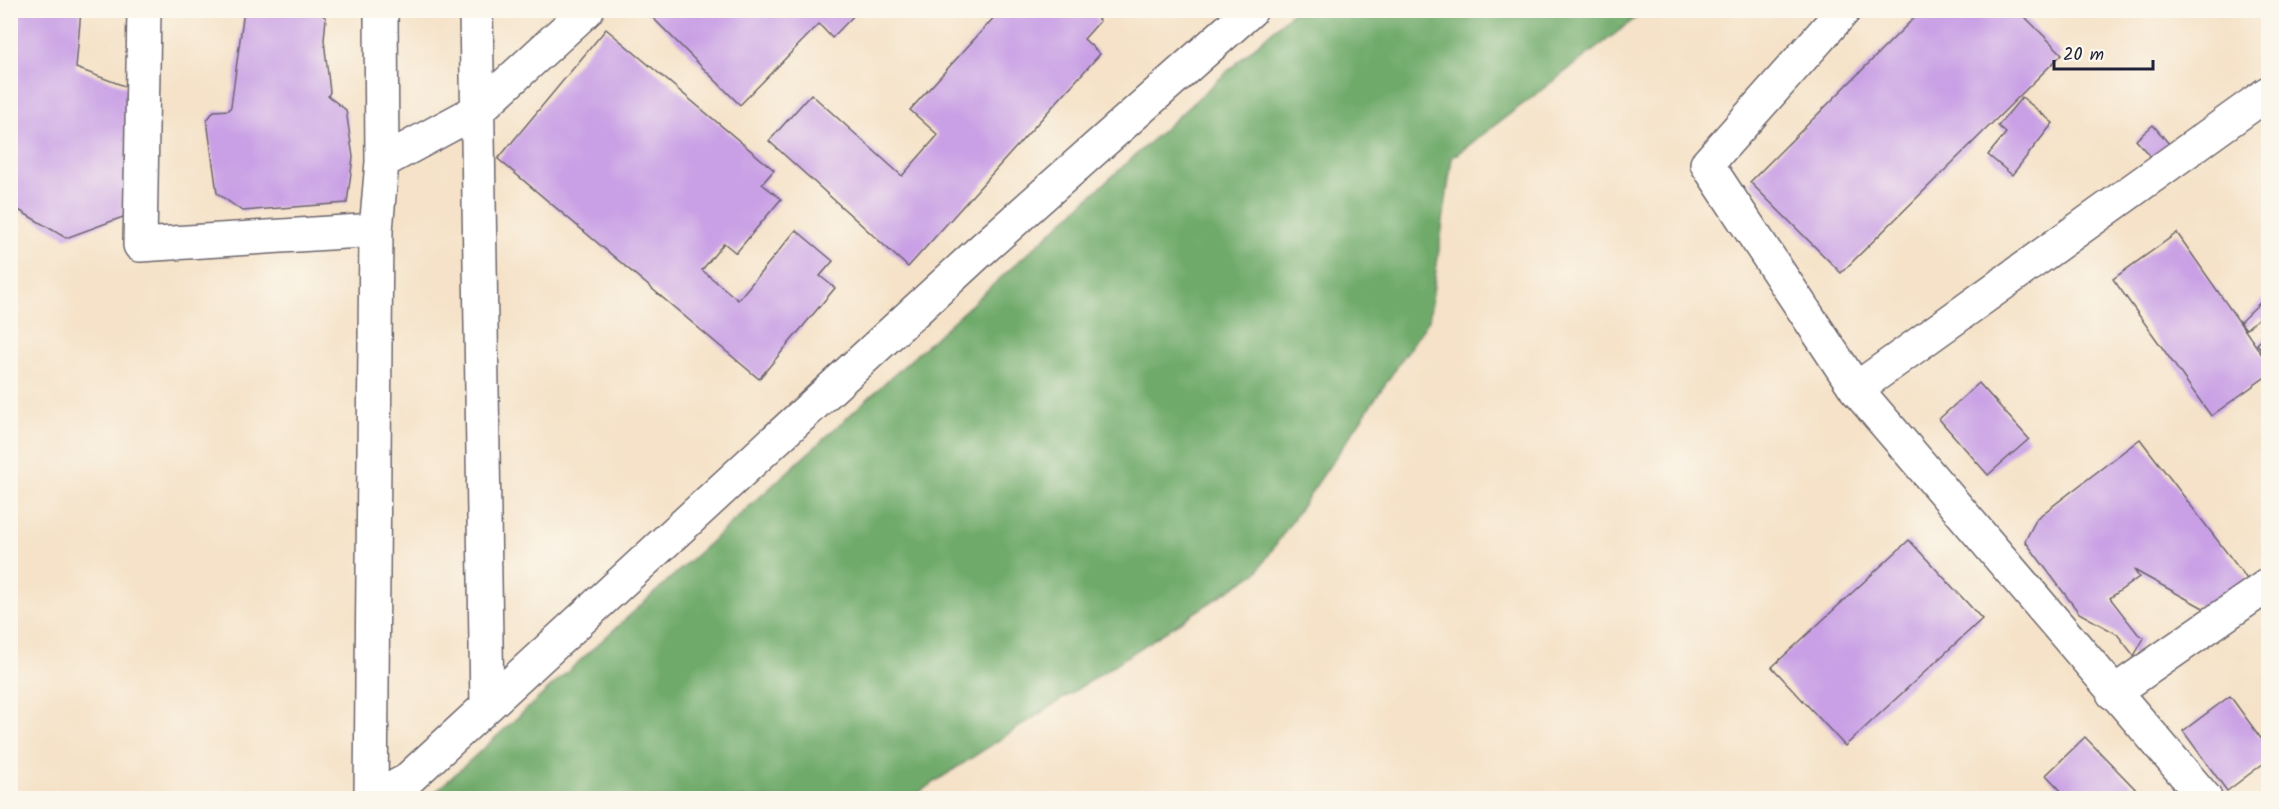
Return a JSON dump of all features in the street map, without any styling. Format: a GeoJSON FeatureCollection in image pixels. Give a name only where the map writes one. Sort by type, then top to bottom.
{"type":"FeatureCollection","features":[{"type":"Feature","properties":{"kind":"street"},"geometry":{"type":"LineString","coordinates":[[144,10],[140,245],[376,230]]}},
{"type":"Feature","properties":{"kind":"street"},"geometry":{"type":"LineString","coordinates":[[381,10],[382,162],[376,230],[373,798],[406,781],[986,245],[1251,10]]}},
{"type":"Feature","properties":{"kind":"street"},"geometry":{"type":"LineString","coordinates":[[476,10],[487,706]]}},
{"type":"Feature","properties":{"kind":"street"},"geometry":{"type":"LineString","coordinates":[[382,162],[478,110],[587,10]]}},
{"type":"Feature","properties":{"kind":"street"},"geometry":{"type":"LineString","coordinates":[[1844,10],[1707,164],[1856,389],[2113,693],[2205,798]]}},
{"type":"Feature","properties":{"kind":"street"},"geometry":{"type":"LineString","coordinates":[[1856,389],[2268,93]]}},
{"type":"Feature","properties":{"kind":"street"},"geometry":{"type":"LineString","coordinates":[[2113,693],[2268,585]]}},
{"type":"Feature","properties":{"kind":"green space"},"geometry":{"type":"Polygon","coordinates":[[[1295,10],[1645,11],[1452,158],[1429,320],[1257,572],[910,798],[429,798],[1295,10]]]}},
{"type":"Feature","properties":{"kind":"building"},"geometry":{"type":"Polygon","coordinates":[[[10,10],[81,10],[76,68],[130,88],[129,217],[123,217],[66,238],[10,205],[10,10]]]}},
{"type":"Feature","properties":{"kind":"building"},"geometry":{"type":"Polygon","coordinates":[[[244,10],[317,10],[326,18],[324,40],[330,92],[328,96],[346,110],[353,157],[347,203],[242,211],[217,193],[207,120],[214,111],[229,110],[231,106],[244,10]]]}},
{"type":"Feature","properties":{"kind":"building"},"geometry":{"type":"Polygon","coordinates":[[[645,10],[859,10],[832,38],[819,24],[740,105],[645,10]]]}},
{"type":"Feature","properties":{"kind":"building"},"geometry":{"type":"Polygon","coordinates":[[[995,10],[1088,10],[1100,21],[1084,39],[1100,54],[908,267],[769,141],[811,94],[902,176],[938,135],[910,110],[998,13],[995,10]]]}},
{"type":"Feature","properties":{"kind":"building"},"geometry":{"type":"Polygon","coordinates":[[[1922,10],[2018,10],[2062,54],[1841,273],[1750,182],[1922,10]]]}},
{"type":"Feature","properties":{"kind":"building"},"geometry":{"type":"Polygon","coordinates":[[[606,29],[774,170],[762,184],[781,199],[736,253],[724,243],[702,270],[738,300],[796,230],[833,261],[820,276],[835,288],[759,379],[498,159],[606,29]]]}},
{"type":"Feature","properties":{"kind":"building"},"geometry":{"type":"Polygon","coordinates":[[[2022,97],[2053,123],[2012,175],[1988,155],[2006,133],[1998,126],[2022,97]]]}},
{"type":"Feature","properties":{"kind":"building"},"geometry":{"type":"Polygon","coordinates":[[[2153,125],[2170,145],[2153,160],[2136,140],[2153,125]]]}},
{"type":"Feature","properties":{"kind":"building"},"geometry":{"type":"Polygon","coordinates":[[[2177,233],[2268,363],[2268,375],[2211,416],[2113,279],[2177,233]]]}},
{"type":"Feature","properties":{"kind":"building"},"geometry":{"type":"Polygon","coordinates":[[[2268,295],[2268,326],[2260,317],[2246,329],[2240,322],[2268,295]]]}},
{"type":"Feature","properties":{"kind":"building"},"geometry":{"type":"Polygon","coordinates":[[[2268,333],[2268,358],[2257,344],[2268,333]]]}},
{"type":"Feature","properties":{"kind":"building"},"geometry":{"type":"Polygon","coordinates":[[[1979,383],[2029,439],[1988,475],[1939,419],[1979,383]]]}},
{"type":"Feature","properties":{"kind":"building"},"geometry":{"type":"Polygon","coordinates":[[[2140,439],[2247,579],[2207,610],[2134,570],[2139,577],[2110,598],[2138,634],[2144,638],[2134,656],[2117,634],[2079,613],[2025,541],[2037,518],[2140,439]]]}},
{"type":"Feature","properties":{"kind":"building"},"geometry":{"type":"Polygon","coordinates":[[[1909,540],[1982,619],[1845,746],[1772,667],[1909,540]]]}},
{"type":"Feature","properties":{"kind":"building"},"geometry":{"type":"Polygon","coordinates":[[[2230,696],[2268,748],[2268,760],[2227,791],[2183,731],[2230,696]]]}},
{"type":"Feature","properties":{"kind":"building"},"geometry":{"type":"Polygon","coordinates":[[[2085,737],[2144,798],[2068,798],[2046,775],[2085,737]]]}}]}
